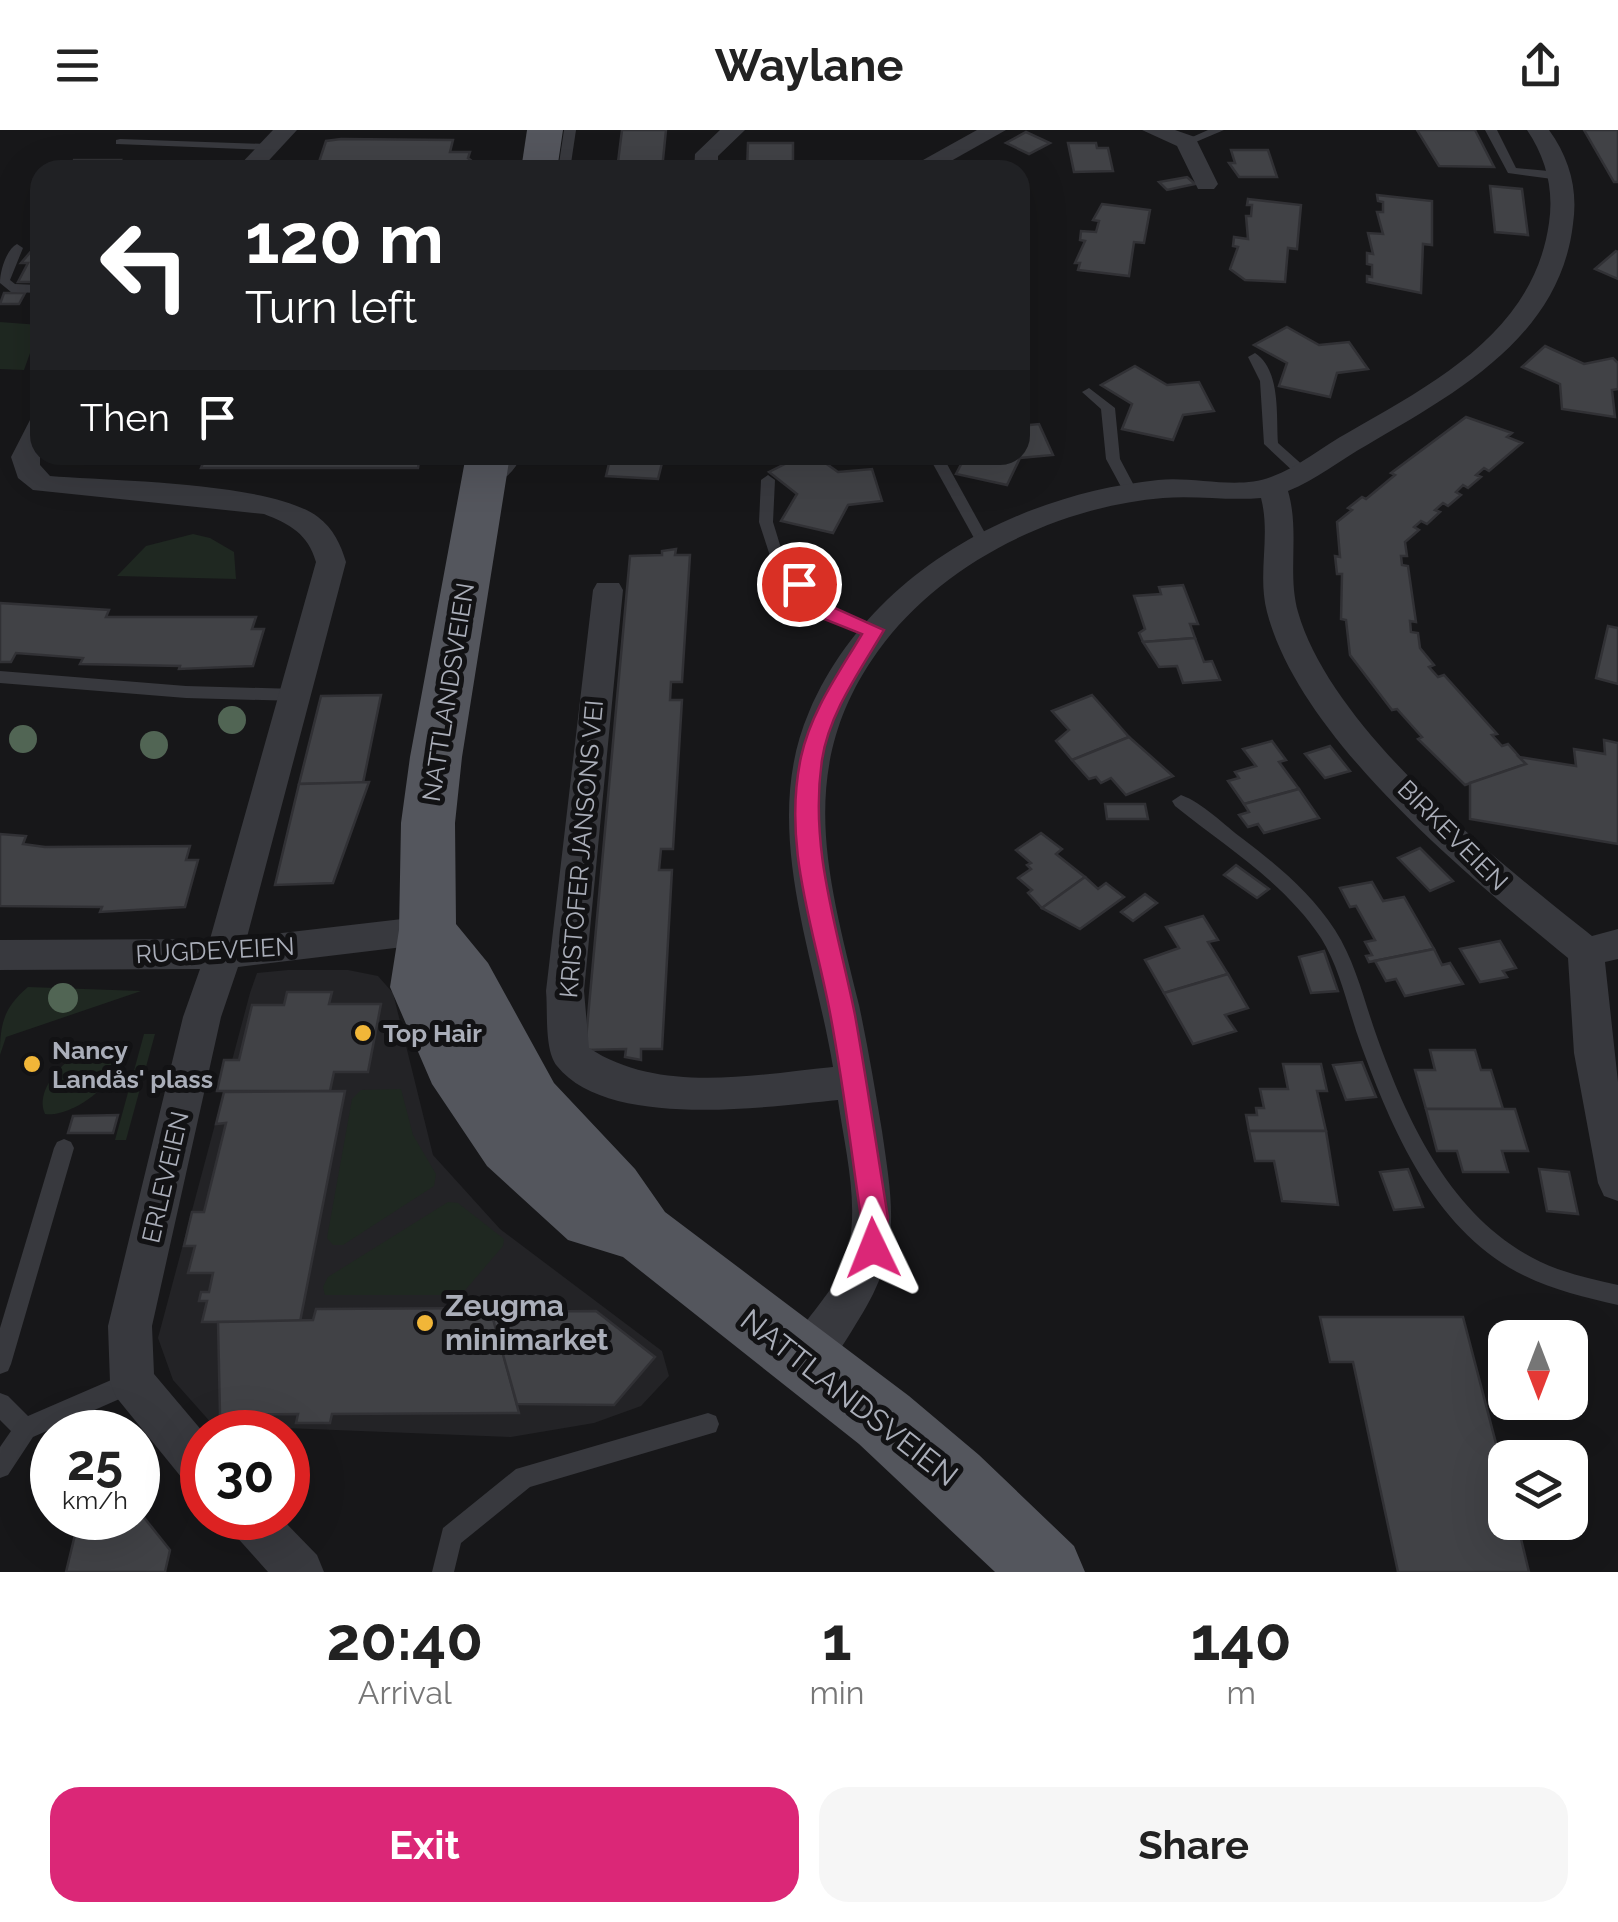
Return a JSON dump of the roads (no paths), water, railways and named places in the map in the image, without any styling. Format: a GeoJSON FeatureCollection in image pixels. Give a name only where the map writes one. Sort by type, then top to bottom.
{"type":"FeatureCollection","features":[{"type":"Feature","properties":{"kind":"main road"},"geometry":{"type":"LineString","coordinates":[[540,160],[545,130]]}},
{"type":"Feature","properties":{"kind":"main road","name":"NATTLANDSVEIEN"},"geometry":{"type":"LineString","coordinates":[[495,465],[428,823],[428,930],[418,987],[442,1045],[484,1118],[544,1181],[591,1219],[642,1233],[805,1359],[954,1480],[1048,1572]]}},
{"type":"Feature","properties":{"kind":"street"},"geometry":{"type":"LineString","coordinates":[[256,160],[286,130]]}},
{"type":"Feature","properties":{"kind":"street"},"geometry":{"type":"LineString","coordinates":[[707,160],[708,154],[734,130]]}},
{"type":"Feature","properties":{"kind":"street"},"geometry":{"type":"LineString","coordinates":[[936,160],[995,130]]}},
{"type":"Feature","properties":{"kind":"street"},"geometry":{"type":"LineString","coordinates":[[1153,130],[1187,142],[1206,184]]}},
{"type":"Feature","properties":{"kind":"street"},"geometry":{"type":"LineString","coordinates":[[805,1359],[846,1303],[873,1248],[874,1218],[842,1012],[819,922],[808,855],[808,806],[812,758],[824,715],[874,630],[940,570],[984,544],[1038,521],[1132,493],[1286,479],[1429,397],[1503,342],[1525,316],[1554,261],[1564,216],[1560,176],[1538,130]]}},
{"type":"Feature","properties":{"kind":"street","name":"ERLEVEIEN"},"geometry":{"type":"LineString","coordinates":[[21,441],[26,472],[44,484],[267,505],[300,516],[315,529],[326,543],[331,562],[224,954],[202,1017],[130,1326],[132,1382]]}},
{"type":"Feature","properties":{"kind":"street","name":"BIRKEVEIEN"},"geometry":{"type":"LineString","coordinates":[[1286,479],[1278,589],[1283,618],[1313,675],[1377,759],[1488,875],[1602,948],[1593,1053],[1618,1182]]}},
{"type":"Feature","properties":{"kind":"street","name":"KRISTOFER JANSONS VEI"},"geometry":{"type":"LineString","coordinates":[[608,590],[564,990],[570,1056],[611,1082],[714,1096],[853,1082]]}},
{"type":"Feature","properties":{"kind":"street","name":"RUGDEVEIEN"},"geometry":{"type":"LineString","coordinates":[[1,959],[224,954],[428,930]]}},
{"type":"Feature","properties":{"kind":"street"},"geometry":{"type":"LineString","coordinates":[[132,1382],[180,1440]]}},
{"type":"Feature","properties":{"kind":"street"},"geometry":{"type":"LineString","coordinates":[[270,1540],[300,1572]]}},
{"type":"Feature","properties":{"kind":"lane"},"geometry":{"type":"LineString","coordinates":[[566,160],[570,130]]}},
{"type":"Feature","properties":{"kind":"lane"},"geometry":{"type":"LineString","coordinates":[[1187,142],[1218,130]]}},
{"type":"Feature","properties":{"kind":"lane"},"geometry":{"type":"LineString","coordinates":[[1491,130],[1512,171],[1560,176]]}},
{"type":"Feature","properties":{"kind":"lane"},"geometry":{"type":"LineString","coordinates":[[120,142],[267,147]]}},
{"type":"Feature","properties":{"kind":"lane"},"geometry":{"type":"LineString","coordinates":[[17,248],[4,280],[11,288],[30,289]]}},
{"type":"Feature","properties":{"kind":"lane"},"geometry":{"type":"LineString","coordinates":[[1254,357],[1267,381],[1270,444],[1286,479]]}},
{"type":"Feature","properties":{"kind":"lane"},"geometry":{"type":"LineString","coordinates":[[1090,392],[1108,408],[1112,459],[1132,493]]}},
{"type":"Feature","properties":{"kind":"lane"},"geometry":{"type":"LineString","coordinates":[[941,465],[984,544]]}},
{"type":"Feature","properties":{"kind":"lane"},"geometry":{"type":"LineString","coordinates":[[768,480],[766,522],[777,559],[821,610],[874,630]]}},
{"type":"Feature","properties":{"kind":"lane"},"geometry":{"type":"LineString","coordinates":[[0,677],[186,692],[297,695]]}},
{"type":"Feature","properties":{"kind":"lane"},"geometry":{"type":"LineString","coordinates":[[1181,801],[1299,895],[1329,936],[1402,1130],[1457,1212],[1478,1235],[1516,1260],[1567,1285],[1618,1295]]}},
{"type":"Feature","properties":{"kind":"lane"},"geometry":{"type":"LineString","coordinates":[[0,1364],[64,1148]]}},
{"type":"Feature","properties":{"kind":"lane"},"geometry":{"type":"LineString","coordinates":[[0,1467],[25,1429],[132,1382]]}},
{"type":"Feature","properties":{"kind":"lane"},"geometry":{"type":"LineString","coordinates":[[0,1404],[25,1429]]}},
{"type":"Feature","properties":{"kind":"lane"},"geometry":{"type":"LineString","coordinates":[[462,1572],[442,1571],[452,1536],[524,1477],[708,1424]]}},
{"type":"Feature","properties":{"kind":"place","name":"Top Hair"},"geometry":{"type":"Point","coordinates":[363,1033]}},
{"type":"Feature","properties":{"kind":"place","name":"Nancy Landås' plass"},"geometry":{"type":"Point","coordinates":[32,1064]}},
{"type":"Feature","properties":{"kind":"place","name":"Zeugma minimarket"},"geometry":{"type":"Point","coordinates":[425,1323]}}]}
